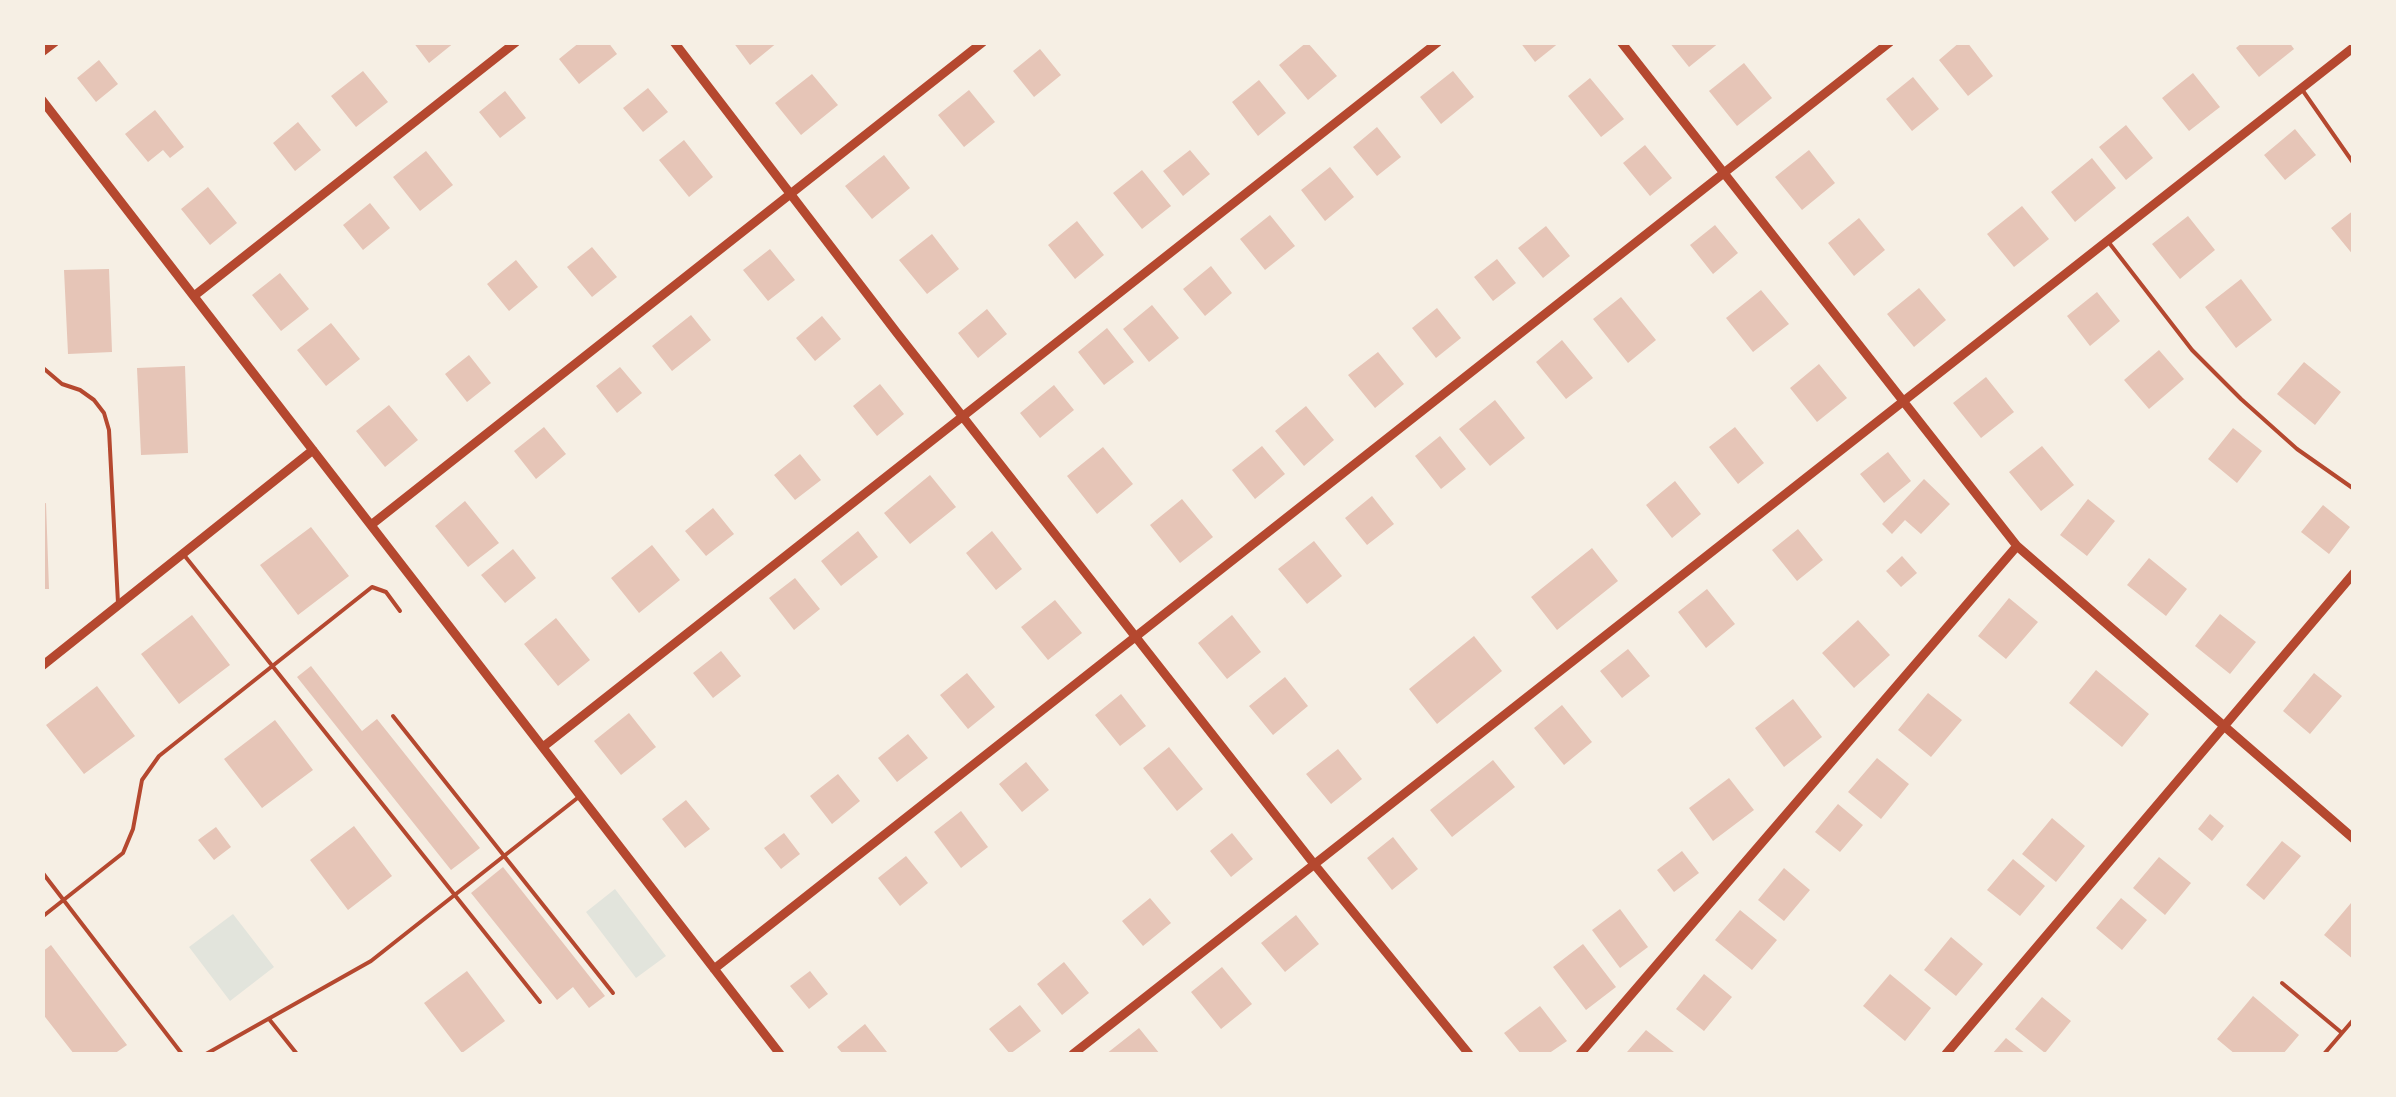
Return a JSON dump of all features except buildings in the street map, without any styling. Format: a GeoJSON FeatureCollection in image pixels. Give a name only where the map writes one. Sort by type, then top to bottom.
{"type":"FeatureCollection","features":[{"type":"Feature","properties":{"kind":"street"},"geometry":{"type":"LineString","coordinates":[[42,52],[55,42]]}},
{"type":"Feature","properties":{"kind":"street"},"geometry":{"type":"LineString","coordinates":[[194,296],[516,42]]}},
{"type":"Feature","properties":{"kind":"street"},"geometry":{"type":"LineString","coordinates":[[674,42],[789,196],[1468,1054]]}},
{"type":"Feature","properties":{"kind":"street"},"geometry":{"type":"LineString","coordinates":[[370,525],[984,42]]}},
{"type":"Feature","properties":{"kind":"street"},"geometry":{"type":"LineString","coordinates":[[543,748],[1438,42]]}},
{"type":"Feature","properties":{"kind":"street"},"geometry":{"type":"LineString","coordinates":[[1621,42],[2017,546],[2354,838]]}},
{"type":"Feature","properties":{"kind":"street"},"geometry":{"type":"LineString","coordinates":[[714,969],[1890,42]]}},
{"type":"Feature","properties":{"kind":"street"},"geometry":{"type":"LineString","coordinates":[[1072,1054],[2354,47]]}},
{"type":"Feature","properties":{"kind":"street"},"geometry":{"type":"LineString","coordinates":[[42,100],[780,1054]]}},
{"type":"Feature","properties":{"kind":"street"},"geometry":{"type":"LineString","coordinates":[[42,666],[312,450]]}},
{"type":"Feature","properties":{"kind":"street"},"geometry":{"type":"LineString","coordinates":[[1580,1054],[2017,546]]}},
{"type":"Feature","properties":{"kind":"street"},"geometry":{"type":"LineString","coordinates":[[1946,1054],[2354,573]]}},
{"type":"Feature","properties":{"kind":"lane"},"geometry":{"type":"LineString","coordinates":[[2301,88],[2354,164]]}},
{"type":"Feature","properties":{"kind":"lane"},"geometry":{"type":"LineString","coordinates":[[2107,240],[2192,350],[2297,449],[2354,489]]}},
{"type":"Feature","properties":{"kind":"lane"},"geometry":{"type":"LineString","coordinates":[[42,367],[62,384],[94,400],[104,413],[109,430],[118,603]]}},
{"type":"Feature","properties":{"kind":"lane"},"geometry":{"type":"LineString","coordinates":[[184,554],[540,1002]]}},
{"type":"Feature","properties":{"kind":"lane"},"geometry":{"type":"LineString","coordinates":[[42,917],[123,853],[130,842],[148,768],[372,587],[386,592],[400,611]]}},
{"type":"Feature","properties":{"kind":"lane"},"geometry":{"type":"LineString","coordinates":[[393,716],[613,993]]}},
{"type":"Feature","properties":{"kind":"lane"},"geometry":{"type":"LineString","coordinates":[[206,1054],[370,961],[580,796]]}},
{"type":"Feature","properties":{"kind":"lane"},"geometry":{"type":"LineString","coordinates":[[42,872],[182,1054]]}},
{"type":"Feature","properties":{"kind":"lane"},"geometry":{"type":"LineString","coordinates":[[2282,983],[2342,1033]]}},
{"type":"Feature","properties":{"kind":"lane"},"geometry":{"type":"LineString","coordinates":[[270,1019],[296,1054]]}},
{"type":"Feature","properties":{"kind":"lane"},"geometry":{"type":"LineString","coordinates":[[2324,1054],[2354,1019]]}},
{"type":"Feature","properties":{"kind":"shaded area"},"geometry":{"type":"Polygon","coordinates":[[[615,889],[666,956],[636,978],[586,912],[615,889]]]}},
{"type":"Feature","properties":{"kind":"shaded area"},"geometry":{"type":"Polygon","coordinates":[[[233,914],[274,967],[230,1001],[189,947],[233,914]]]}}]}
